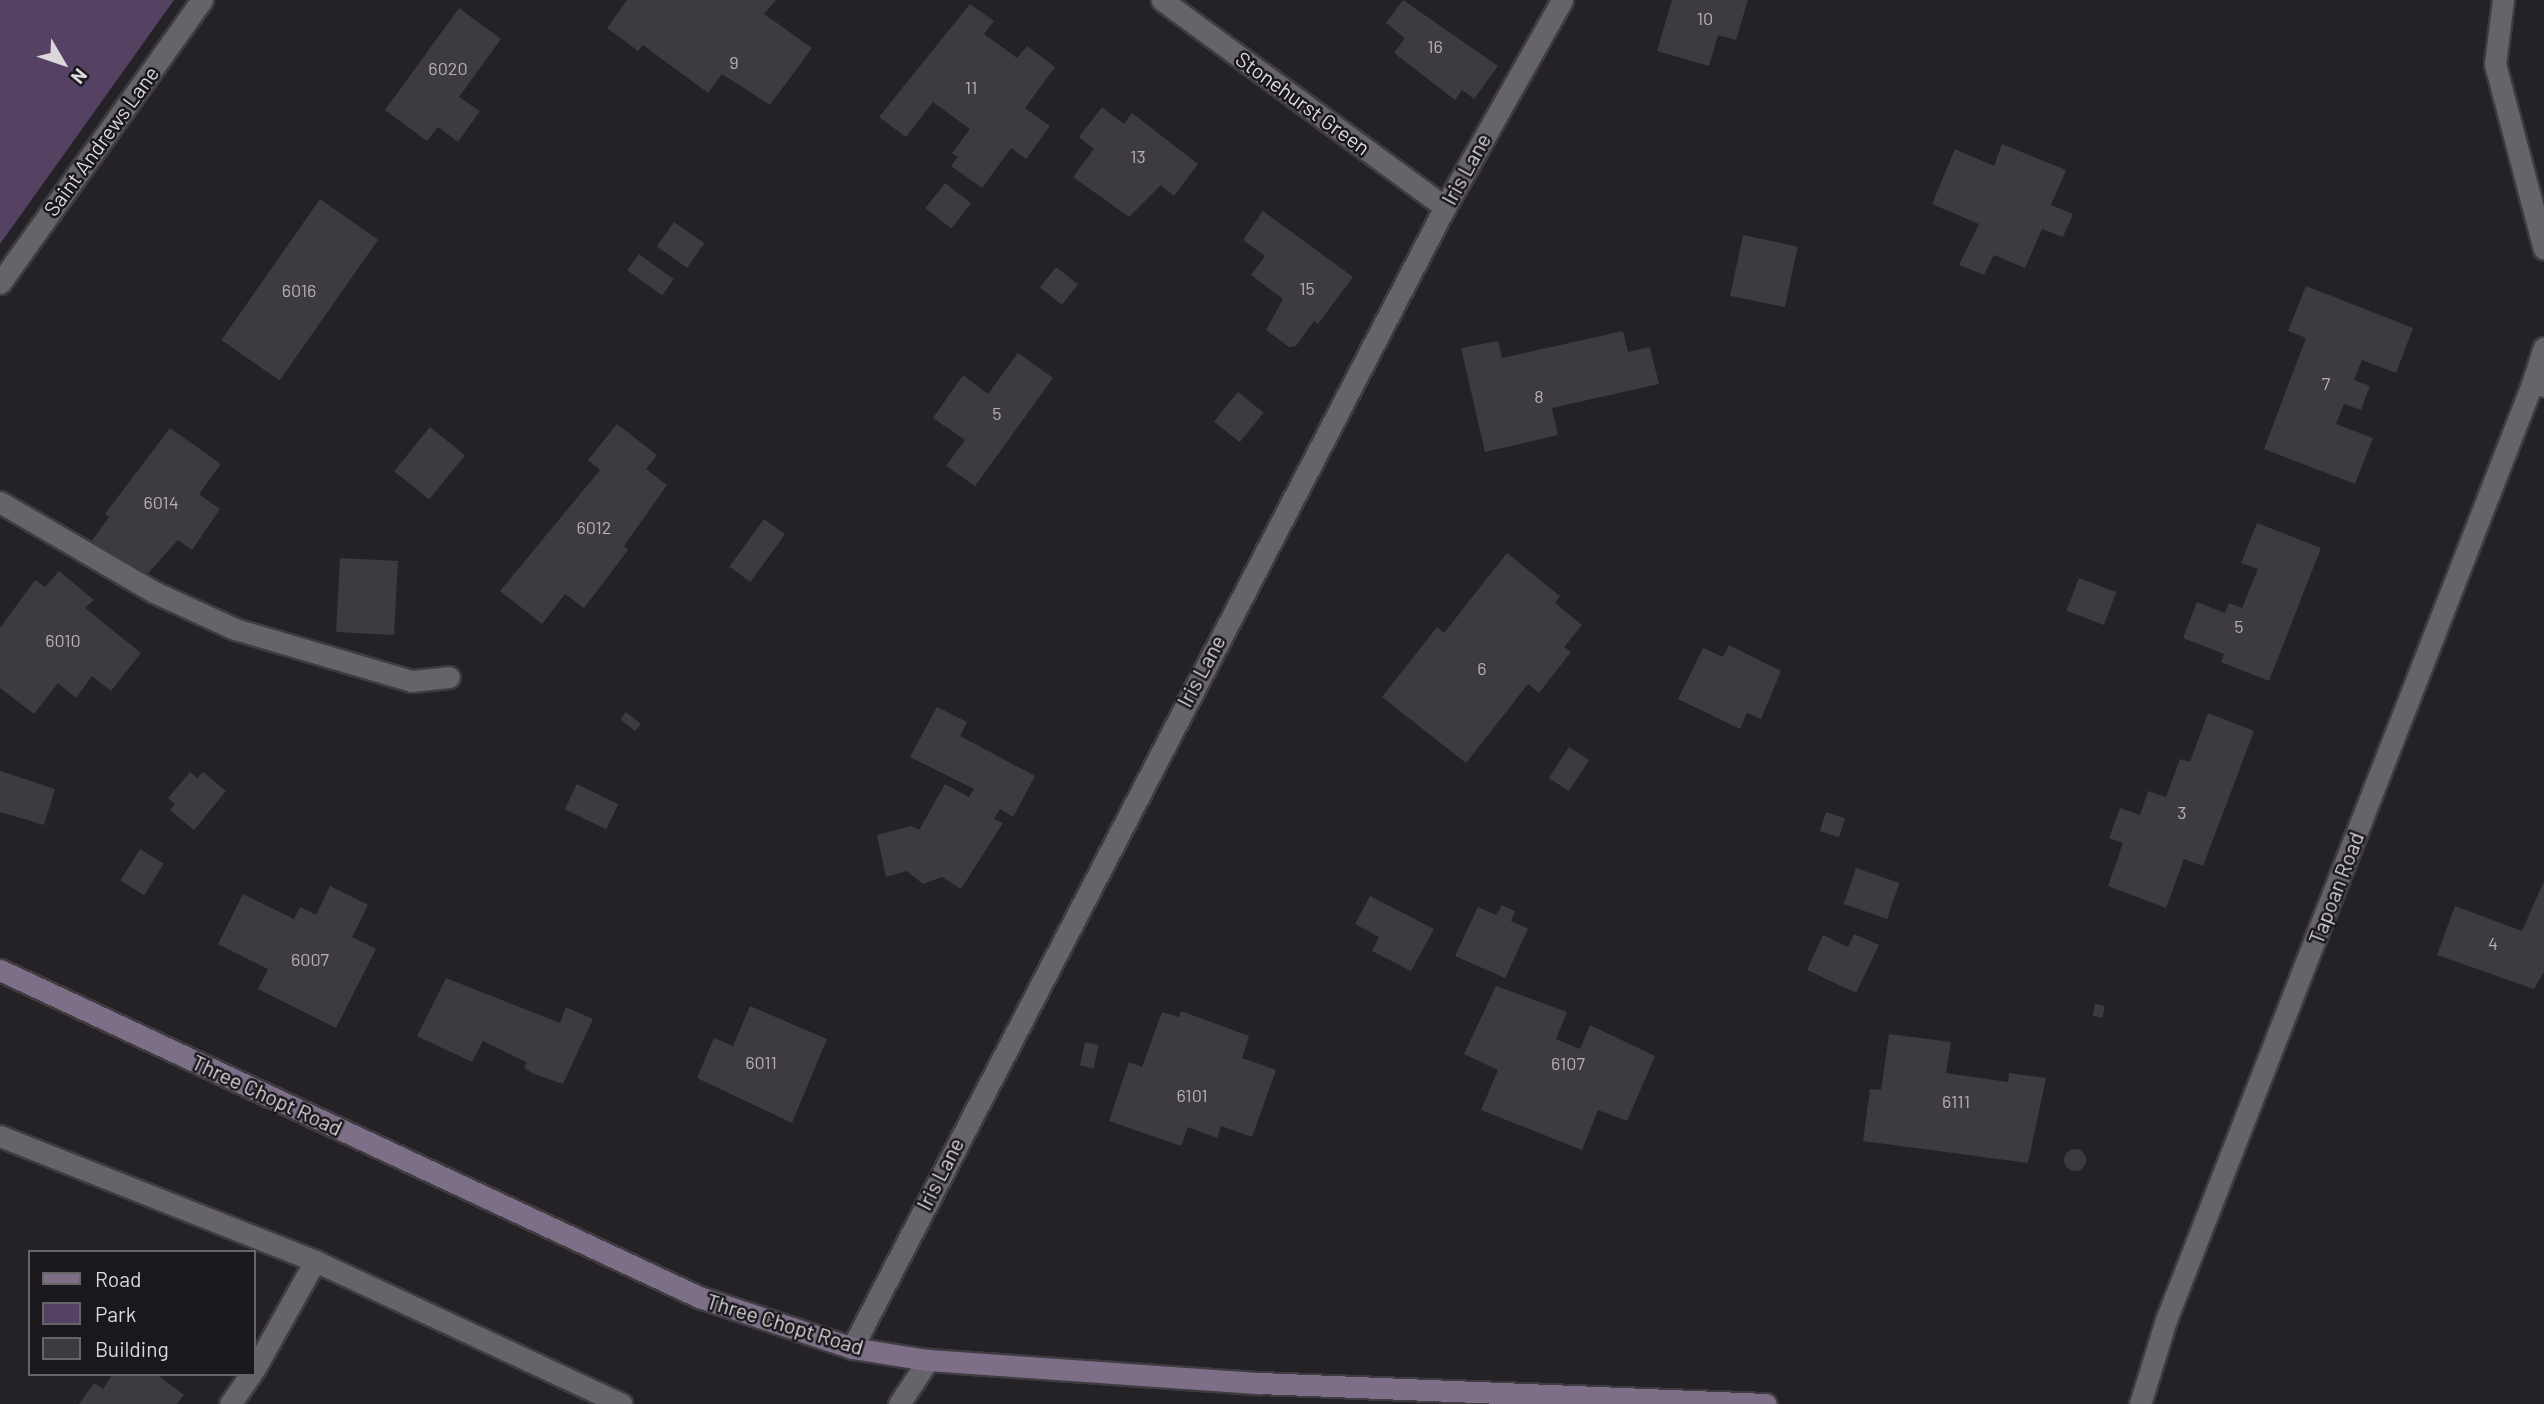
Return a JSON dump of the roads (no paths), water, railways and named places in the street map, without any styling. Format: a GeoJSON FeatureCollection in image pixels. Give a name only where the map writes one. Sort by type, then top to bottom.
{"type":"FeatureCollection","features":[{"type":"Feature","properties":{"kind":"main road","name":"Three Chopt Road"},"geometry":{"type":"LineString","coordinates":[[0,970],[641,1271],[749,1317],[852,1348],[928,1360],[1260,1383],[1766,1404]]}},
{"type":"Feature","properties":{"kind":"street","name":"Saint Andrews Lane"},"geometry":{"type":"LineString","coordinates":[[0,283],[202,0]]}},
{"type":"Feature","properties":{"kind":"street","name":"Stonehurst Green"},"geometry":{"type":"LineString","coordinates":[[1162,0],[1445,207]]}},
{"type":"Feature","properties":{"kind":"street","name":"Iris Lane"},"geometry":{"type":"LineString","coordinates":[[852,1348],[1445,207],[1562,0]]}},
{"type":"Feature","properties":{"kind":"street"},"geometry":{"type":"LineString","coordinates":[[2503,0],[2495,64],[2544,249]]}},
{"type":"Feature","properties":{"kind":"street","name":"Tapoan Road"},"geometry":{"type":"LineString","coordinates":[[2140,1404],[2166,1320],[2538,385],[2544,348]]}},
{"type":"Feature","properties":{"kind":"street"},"geometry":{"type":"LineString","coordinates":[[0,502],[154,592],[235,629],[412,681],[449,677]]}},
{"type":"Feature","properties":{"kind":"street"},"geometry":{"type":"LineString","coordinates":[[0,1136],[315,1261],[621,1404]]}},
{"type":"Feature","properties":{"kind":"street"},"geometry":{"type":"LineString","coordinates":[[256,1365],[315,1261]]}},
{"type":"Feature","properties":{"kind":"street"},"geometry":{"type":"LineString","coordinates":[[899,1404],[928,1360]]}},
{"type":"Feature","properties":{"kind":"street"},"geometry":{"type":"LineString","coordinates":[[230,1404],[249,1376]]}}]}
